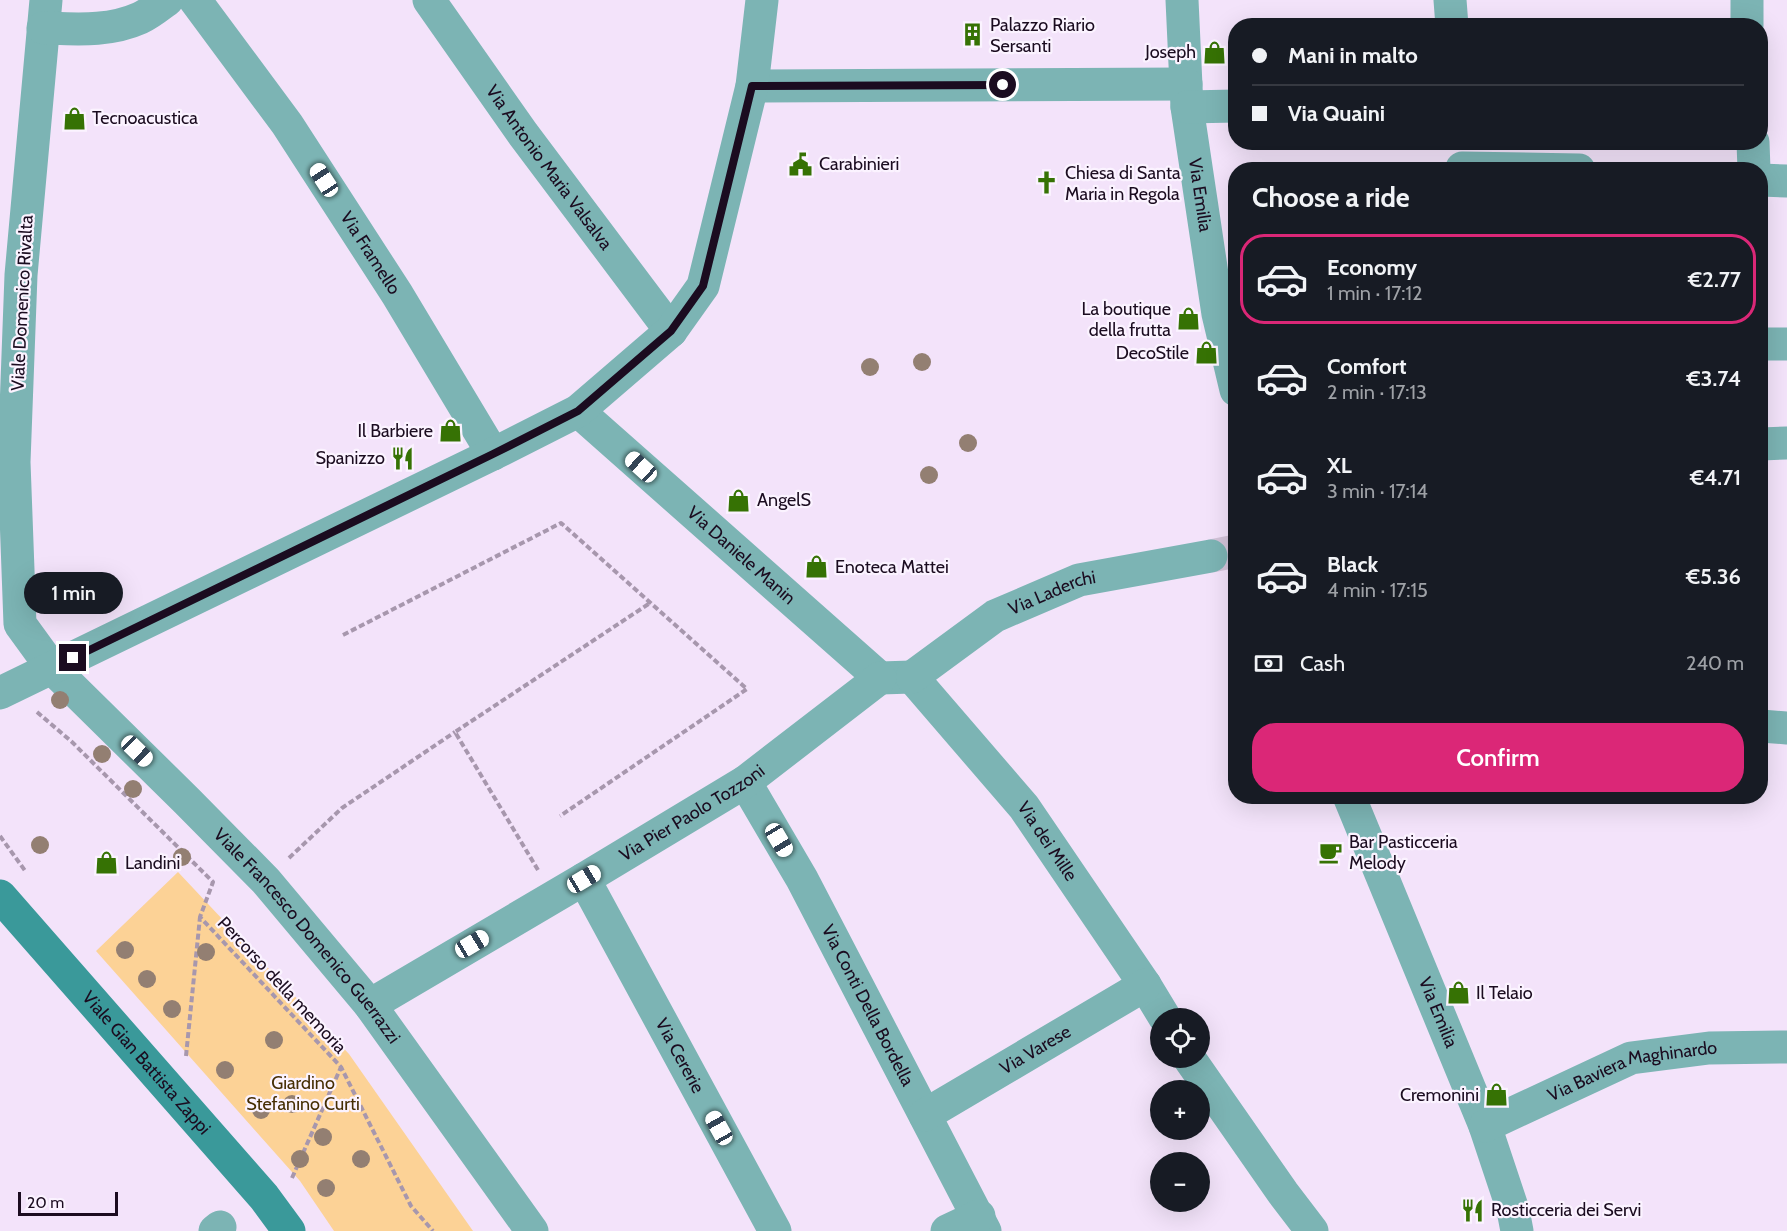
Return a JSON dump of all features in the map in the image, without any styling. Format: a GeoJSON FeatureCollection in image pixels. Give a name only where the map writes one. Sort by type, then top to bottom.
{"type":"FeatureCollection","features":[{"type":"Feature","properties":{"kind":"street"},"geometry":{"type":"LineString","coordinates":[[44,14],[88,29],[111,28],[140,18],[167,0]]}},
{"type":"Feature","properties":{"kind":"street","name":"Via Framello"},"geometry":{"type":"LineString","coordinates":[[195,0],[287,124],[397,294],[493,454]]}},
{"type":"Feature","properties":{"kind":"street","name":"Via Antonio Maria Valsalva"},"geometry":{"type":"LineString","coordinates":[[429,0],[523,134],[671,331]]}},
{"type":"Feature","properties":{"kind":"street"},"geometry":{"type":"LineString","coordinates":[[15,699],[52,668],[578,411],[671,331],[703,286],[752,86],[762,0]]}},
{"type":"Feature","properties":{"kind":"street","name":"Via Emilia"},"geometry":{"type":"LineString","coordinates":[[1182,0],[1186,95],[1218,315],[1228,357]]}},
{"type":"Feature","properties":{"kind":"street"},"geometry":{"type":"LineString","coordinates":[[1450,0],[1451,18]]}},
{"type":"Feature","properties":{"kind":"street"},"geometry":{"type":"LineString","coordinates":[[1747,0],[1747,18]]}},
{"type":"Feature","properties":{"kind":"street","name":"Viale Domenico Rivalta"},"geometry":{"type":"LineString","coordinates":[[44,14],[21,275],[14,462],[20,624],[52,668]]}},
{"type":"Feature","properties":{"kind":"street"},"geometry":{"type":"LineString","coordinates":[[752,86],[1186,95],[1228,104]]}},
{"type":"Feature","properties":{"kind":"street"},"geometry":{"type":"LineString","coordinates":[[1461,160],[1485,162]]}},
{"type":"Feature","properties":{"kind":"street"},"geometry":{"type":"LineString","coordinates":[[1768,181],[1787,182]]}},
{"type":"Feature","properties":{"kind":"street"},"geometry":{"type":"LineString","coordinates":[[1768,344],[1787,344]]}},
{"type":"Feature","properties":{"kind":"street","name":"Via Daniele Manin"},"geometry":{"type":"LineString","coordinates":[[578,411],[880,678]]}},
{"type":"Feature","properties":{"kind":"street"},"geometry":{"type":"LineString","coordinates":[[1768,444],[1787,443]]}},
{"type":"Feature","properties":{"kind":"street","name":"Via Laderchi"},"geometry":{"type":"LineString","coordinates":[[912,677],[995,616],[1079,580],[1212,556]]}},
{"type":"Feature","properties":{"kind":"street","name":"Viale Francesco Domenico Guerrazzi"},"geometry":{"type":"LineString","coordinates":[[52,668],[266,880],[370,1005],[532,1231]]}},
{"type":"Feature","properties":{"kind":"street"},"geometry":{"type":"LineString","coordinates":[[880,678],[912,677]]}},
{"type":"Feature","properties":{"kind":"street","name":"Via dei Mille"},"geometry":{"type":"LineString","coordinates":[[912,677],[1024,807],[1159,1008]]}},
{"type":"Feature","properties":{"kind":"street","name":"Via Pier Paolo Tozzoni"},"geometry":{"type":"LineString","coordinates":[[370,1005],[745,782],[880,678]]}},
{"type":"Feature","properties":{"kind":"street"},"geometry":{"type":"LineString","coordinates":[[1768,727],[1787,728]]}},
{"type":"Feature","properties":{"kind":"street","name":"Via Conti Della Bordella"},"geometry":{"type":"LineString","coordinates":[[745,782],[802,879],[982,1224]]}},
{"type":"Feature","properties":{"kind":"street","name":"Via Emilia"},"geometry":{"type":"LineString","coordinates":[[1352,804],[1485,1126],[1513,1210],[1517,1231]]}},
{"type":"Feature","properties":{"kind":"street","name":"Via Cererie"},"geometry":{"type":"LineString","coordinates":[[584,879],[775,1231]]}},
{"type":"Feature","properties":{"kind":"street","name":"Viale Gian Battista Zappi"},"geometry":{"type":"LineString","coordinates":[[0,897],[264,1197],[289,1231]]}},
{"type":"Feature","properties":{"kind":"street","name":"Via Varese"},"geometry":{"type":"LineString","coordinates":[[925,1115],[1145,985]]}},
{"type":"Feature","properties":{"kind":"street","name":"Via Baviera Maghinardo"},"geometry":{"type":"LineString","coordinates":[[1485,1126],[1631,1058],[1709,1048],[1787,1047]]}},
{"type":"Feature","properties":{"kind":"street"},"geometry":{"type":"LineString","coordinates":[[1196,1068],[1312,1231]]}},
{"type":"Feature","properties":{"kind":"street"},"geometry":{"type":"LineString","coordinates":[[947,1231],[982,1224]]}},
{"type":"Feature","properties":{"kind":"path"},"geometry":{"type":"LineString","coordinates":[[343,635],[561,523],[747,689],[560,816]]}},
{"type":"Feature","properties":{"kind":"path"},"geometry":{"type":"LineString","coordinates":[[266,880],[342,808],[650,603]]}},
{"type":"Feature","properties":{"kind":"path","name":"Percorso della memoria"},"geometry":{"type":"LineString","coordinates":[[15,699],[72,742],[213,882],[200,917],[340,1067],[411,1206],[433,1231]]}},
{"type":"Feature","properties":{"kind":"path"},"geometry":{"type":"LineString","coordinates":[[455,732],[554,896]]}},
{"type":"Feature","properties":{"kind":"path"},"geometry":{"type":"LineString","coordinates":[[185,1058],[200,917]]}},
{"type":"Feature","properties":{"kind":"path"},"geometry":{"type":"LineString","coordinates":[[292,1179],[340,1067]]}},
{"type":"Feature","properties":{"kind":"green space","name":"Giardino Stefanino Curti"},"geometry":{"type":"Polygon","coordinates":[[[178,872],[349,1054],[473,1231],[334,1231],[300,1181],[96,951],[178,872]]]}},
{"type":"Feature","properties":{"kind":"tunnel"},"geometry":{"type":"LineString","coordinates":[[1211,556],[1228,553]]}},
{"type":"Feature","properties":{"kind":"place","name":"Palazzo Riario Sersanti"},"geometry":{"type":"Point","coordinates":[972,35]}},
{"type":"Feature","properties":{"kind":"place","name":"Joseph"},"geometry":{"type":"Point","coordinates":[1214,52]}},
{"type":"Feature","properties":{"kind":"place","name":"Tecnoacustica"},"geometry":{"type":"Point","coordinates":[74,118]}},
{"type":"Feature","properties":{"kind":"place","name":"Carabinieri"},"geometry":{"type":"Point","coordinates":[801,164]}},
{"type":"Feature","properties":{"kind":"place","name":"Chiesa di Santa Maria in Regola"},"geometry":{"type":"Point","coordinates":[1047,183]}},
{"type":"Feature","properties":{"kind":"place","name":"La boutique della frutta"},"geometry":{"type":"Point","coordinates":[1189,319]}},
{"type":"Feature","properties":{"kind":"place","name":"DecoStile"},"geometry":{"type":"Point","coordinates":[1207,353]}},
{"type":"Feature","properties":{"kind":"place","name":"Il Barbiere"},"geometry":{"type":"Point","coordinates":[451,431]}},
{"type":"Feature","properties":{"kind":"place","name":"Spanizzo"},"geometry":{"type":"Point","coordinates":[403,458]}},
{"type":"Feature","properties":{"kind":"place","name":"AngelS"},"geometry":{"type":"Point","coordinates":[739,500]}},
{"type":"Feature","properties":{"kind":"place","name":"Enoteca Mattei"},"geometry":{"type":"Point","coordinates":[817,567]}},
{"type":"Feature","properties":{"kind":"place","name":"Bar Pasticceria Melody"},"geometry":{"type":"Point","coordinates":[1331,852]}},
{"type":"Feature","properties":{"kind":"place","name":"Landini"},"geometry":{"type":"Point","coordinates":[107,863]}},
{"type":"Feature","properties":{"kind":"place","name":"Il Telaio"},"geometry":{"type":"Point","coordinates":[1458,993]}},
{"type":"Feature","properties":{"kind":"place","name":"Cremonini"},"geometry":{"type":"Point","coordinates":[1497,1095]}},
{"type":"Feature","properties":{"kind":"place","name":"Rosticceria dei Servi"},"geometry":{"type":"Point","coordinates":[1473,1210]}},
{"type":"Feature","properties":{"kind":"route"},"geometry":{"type":"LineString","coordinates":[[73,658],[578,411],[671,331],[703,286],[752,86],[1003,85]]}}]}
